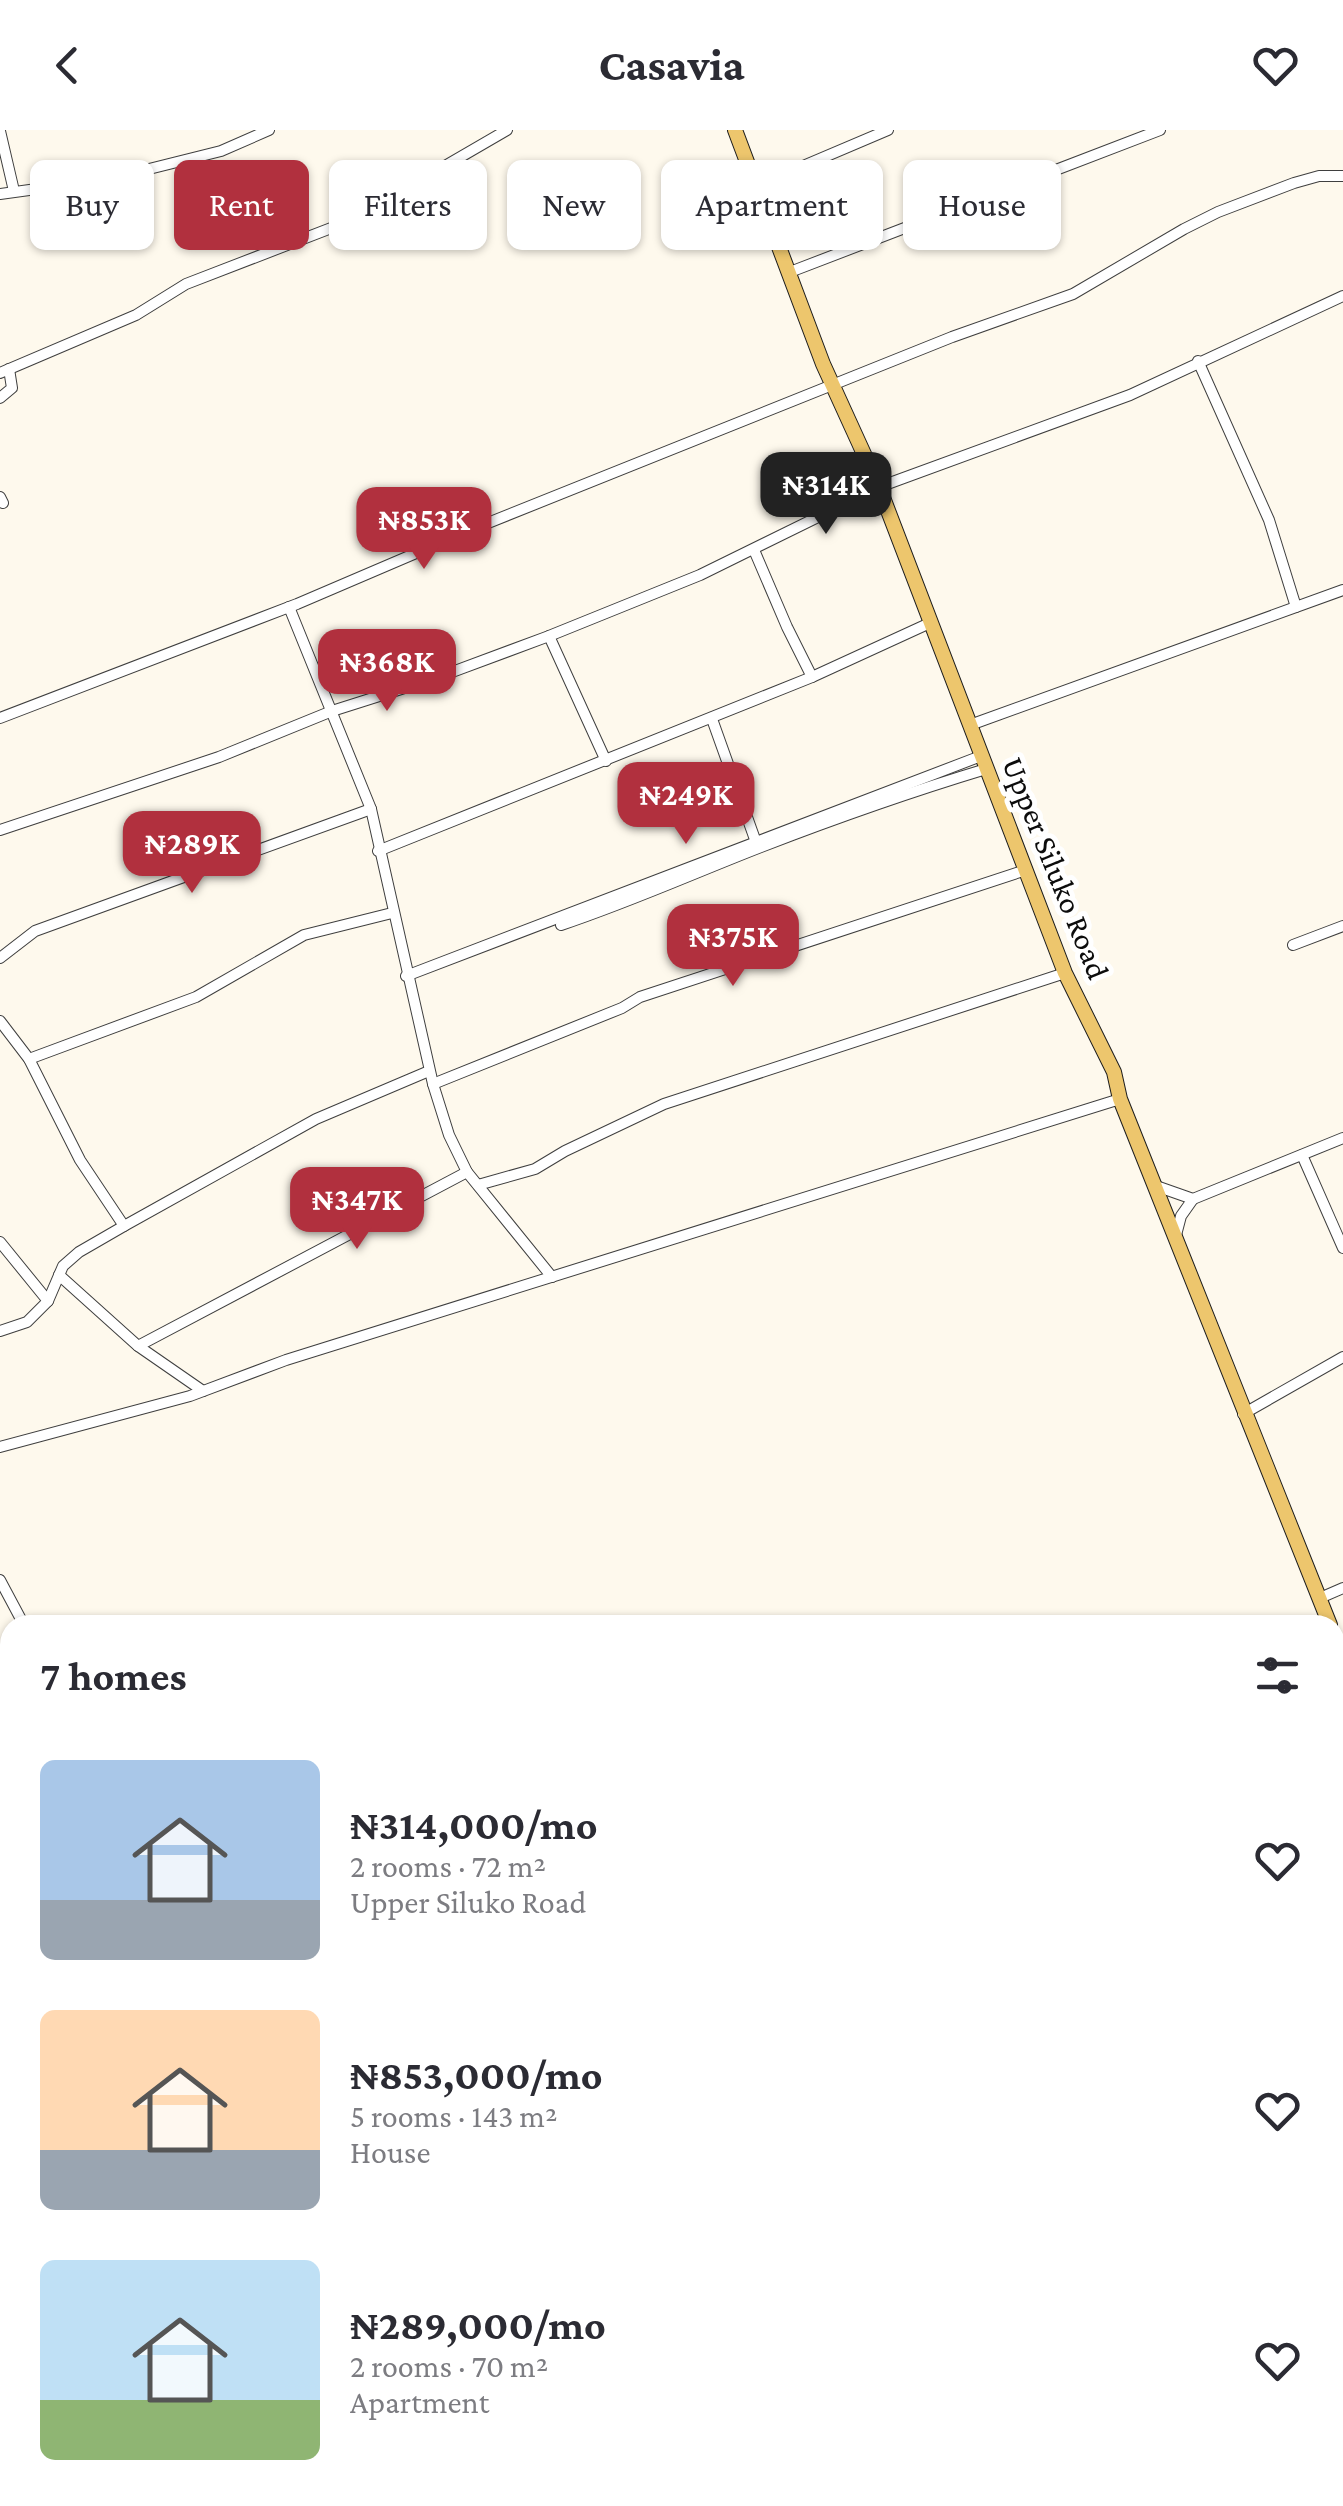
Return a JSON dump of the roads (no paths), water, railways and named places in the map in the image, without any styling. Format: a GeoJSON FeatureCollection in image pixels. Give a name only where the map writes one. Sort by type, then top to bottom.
{"type":"FeatureCollection","features":[{"type":"Feature","properties":{"kind":"main road","name":"Upper Siluko Road"},"geometry":{"type":"LineString","coordinates":[[736,130],[747,160]]}},
{"type":"Feature","properties":{"kind":"main road","name":"Upper Siluko Road"},"geometry":{"type":"LineString","coordinates":[[781,250],[832,386],[879,488],[932,622],[1065,973],[1114,1072],[1120,1099],[1326,1615]]}},
{"type":"Feature","properties":{"kind":"street"},"geometry":{"type":"LineString","coordinates":[[0,194],[109,179],[221,151],[268,130]]}},
{"type":"Feature","properties":{"kind":"street"},"geometry":{"type":"LineString","coordinates":[[0,398],[12,388],[5,371],[136,315],[186,284],[352,220],[507,130]]}},
{"type":"Feature","properties":{"kind":"street"},"geometry":{"type":"LineString","coordinates":[[790,272],[1160,130]]}},
{"type":"Feature","properties":{"kind":"street"},"geometry":{"type":"LineString","coordinates":[[0,131],[14,191]]}},
{"type":"Feature","properties":{"kind":"street"},"geometry":{"type":"LineString","coordinates":[[817,160],[884,131]]}},
{"type":"Feature","properties":{"kind":"street"},"geometry":{"type":"LineString","coordinates":[[0,718],[290,607],[463,533],[952,337],[1072,294],[1218,212],[1294,183],[1319,176],[1343,176]]}},
{"type":"Feature","properties":{"kind":"street"},"geometry":{"type":"LineString","coordinates":[[0,830],[219,756],[332,710],[436,678],[550,636],[754,550],[879,488],[1130,395],[1343,296]]}},
{"type":"Feature","properties":{"kind":"street"},"geometry":{"type":"LineString","coordinates":[[1198,361],[1270,520],[1296,607]]}},
{"type":"Feature","properties":{"kind":"street"},"geometry":{"type":"LineString","coordinates":[[754,550],[812,677]]}},
{"type":"Feature","properties":{"kind":"street"},"geometry":{"type":"LineString","coordinates":[[970,725],[1343,590]]}},
{"type":"Feature","properties":{"kind":"street"},"geometry":{"type":"LineString","coordinates":[[290,607],[371,809],[406,976],[432,1084],[449,1134],[467,1172],[552,1277]]}},
{"type":"Feature","properties":{"kind":"street"},"geometry":{"type":"LineString","coordinates":[[378,851],[812,677],[932,622]]}},
{"type":"Feature","properties":{"kind":"street"},"geometry":{"type":"LineString","coordinates":[[550,636],[606,761]]}},
{"type":"Feature","properties":{"kind":"street"},"geometry":{"type":"LineString","coordinates":[[715,717],[759,844]]}},
{"type":"Feature","properties":{"kind":"street"},"geometry":{"type":"LineString","coordinates":[[406,976],[984,762]]}},
{"type":"Feature","properties":{"kind":"street"},"geometry":{"type":"LineString","coordinates":[[0,958],[36,931],[371,809]]}},
{"type":"Feature","properties":{"kind":"street"},"geometry":{"type":"LineString","coordinates":[[562,926],[627,903],[759,844]]}},
{"type":"Feature","properties":{"kind":"street"},"geometry":{"type":"LineString","coordinates":[[432,1084],[622,1008],[640,997],[1026,870]]}},
{"type":"Feature","properties":{"kind":"street"},"geometry":{"type":"LineString","coordinates":[[28,1060],[196,997],[304,935],[392,913]]}},
{"type":"Feature","properties":{"kind":"street"},"geometry":{"type":"LineString","coordinates":[[1293,945],[1343,926]]}},
{"type":"Feature","properties":{"kind":"street"},"geometry":{"type":"LineString","coordinates":[[478,1185],[500,1182],[535,1169],[664,1104],[1065,973]]}},
{"type":"Feature","properties":{"kind":"street"},"geometry":{"type":"LineString","coordinates":[[0,1021],[28,1060],[80,1160],[124,1226]]}},
{"type":"Feature","properties":{"kind":"street"},"geometry":{"type":"LineString","coordinates":[[0,1331],[27,1322],[48,1302],[63,1266],[80,1252],[316,1118],[429,1071]]}},
{"type":"Feature","properties":{"kind":"street"},"geometry":{"type":"LineString","coordinates":[[0,1448],[202,1391],[286,1360],[1120,1099]]}},
{"type":"Feature","properties":{"kind":"street"},"geometry":{"type":"LineString","coordinates":[[1176,1235],[1181,1216],[1193,1199],[1343,1138]]}},
{"type":"Feature","properties":{"kind":"street"},"geometry":{"type":"LineString","coordinates":[[1302,1155],[1343,1248]]}},
{"type":"Feature","properties":{"kind":"street"},"geometry":{"type":"LineString","coordinates":[[138,1346],[467,1172]]}},
{"type":"Feature","properties":{"kind":"street"},"geometry":{"type":"LineString","coordinates":[[1156,1186],[1193,1199]]}},
{"type":"Feature","properties":{"kind":"street"},"geometry":{"type":"LineString","coordinates":[[0,1242],[48,1302]]}},
{"type":"Feature","properties":{"kind":"street"},"geometry":{"type":"LineString","coordinates":[[59,1275],[138,1346],[202,1391]]}},
{"type":"Feature","properties":{"kind":"street"},"geometry":{"type":"LineString","coordinates":[[1244,1414],[1343,1357]]}},
{"type":"Feature","properties":{"kind":"street"},"geometry":{"type":"LineString","coordinates":[[0,1580],[19,1615]]}},
{"type":"Feature","properties":{"kind":"street"},"geometry":{"type":"LineString","coordinates":[[1320,1598],[1343,1588]]}}]}
